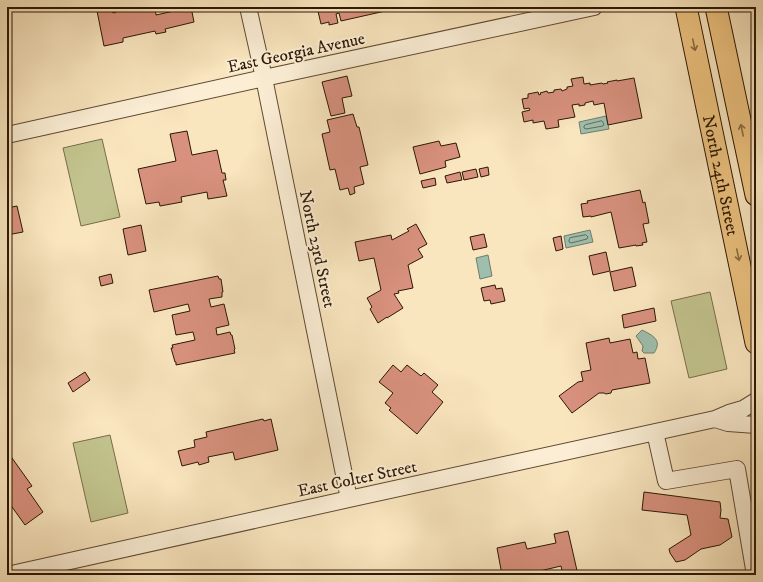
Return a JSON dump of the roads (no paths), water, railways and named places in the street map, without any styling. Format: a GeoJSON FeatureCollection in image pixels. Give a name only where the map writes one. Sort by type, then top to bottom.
{"type":"FeatureCollection","features":[{"type":"Feature","properties":{"kind":"main road","name":"North 24th Street"},"geometry":{"type":"LineString","coordinates":[[686,7],[756,343]]}},
{"type":"Feature","properties":{"kind":"main road","name":"North 24th Street"},"geometry":{"type":"LineString","coordinates":[[716,7],[756,195]]}},
{"type":"Feature","properties":{"kind":"street","name":"North 23rd Street"},"geometry":{"type":"LineString","coordinates":[[248,7],[264,78],[349,499]]}},
{"type":"Feature","properties":{"kind":"street","name":"East Georgia Avenue"},"geometry":{"type":"LineString","coordinates":[[7,135],[594,7]]}},
{"type":"Feature","properties":{"kind":"street","name":"East Colter Street"},"geometry":{"type":"LineString","coordinates":[[7,575],[715,419],[743,409],[756,401]]}},
{"type":"Feature","properties":{"kind":"street","name":"East Colter Street"},"geometry":{"type":"LineString","coordinates":[[715,419],[728,423],[756,425]]}},
{"type":"Feature","properties":{"kind":"street"},"geometry":{"type":"LineString","coordinates":[[654,432],[666,481],[737,469],[755,575]]}},
{"type":"Feature","properties":{"kind":"water"},"geometry":{"type":"Polygon","coordinates":[[[606,116],[609,129],[581,134],[579,122],[606,116]]]}},
{"type":"Feature","properties":{"kind":"water"},"geometry":{"type":"Polygon","coordinates":[[[590,230],[593,242],[566,248],[564,236],[590,230]]]}},
{"type":"Feature","properties":{"kind":"water"},"geometry":{"type":"Polygon","coordinates":[[[488,255],[492,276],[480,279],[476,258],[488,255]]]}},
{"type":"Feature","properties":{"kind":"water"},"geometry":{"type":"Polygon","coordinates":[[[642,330],[653,336],[657,341],[654,353],[644,353],[642,351],[643,346],[636,336],[642,330]]]}}]}
